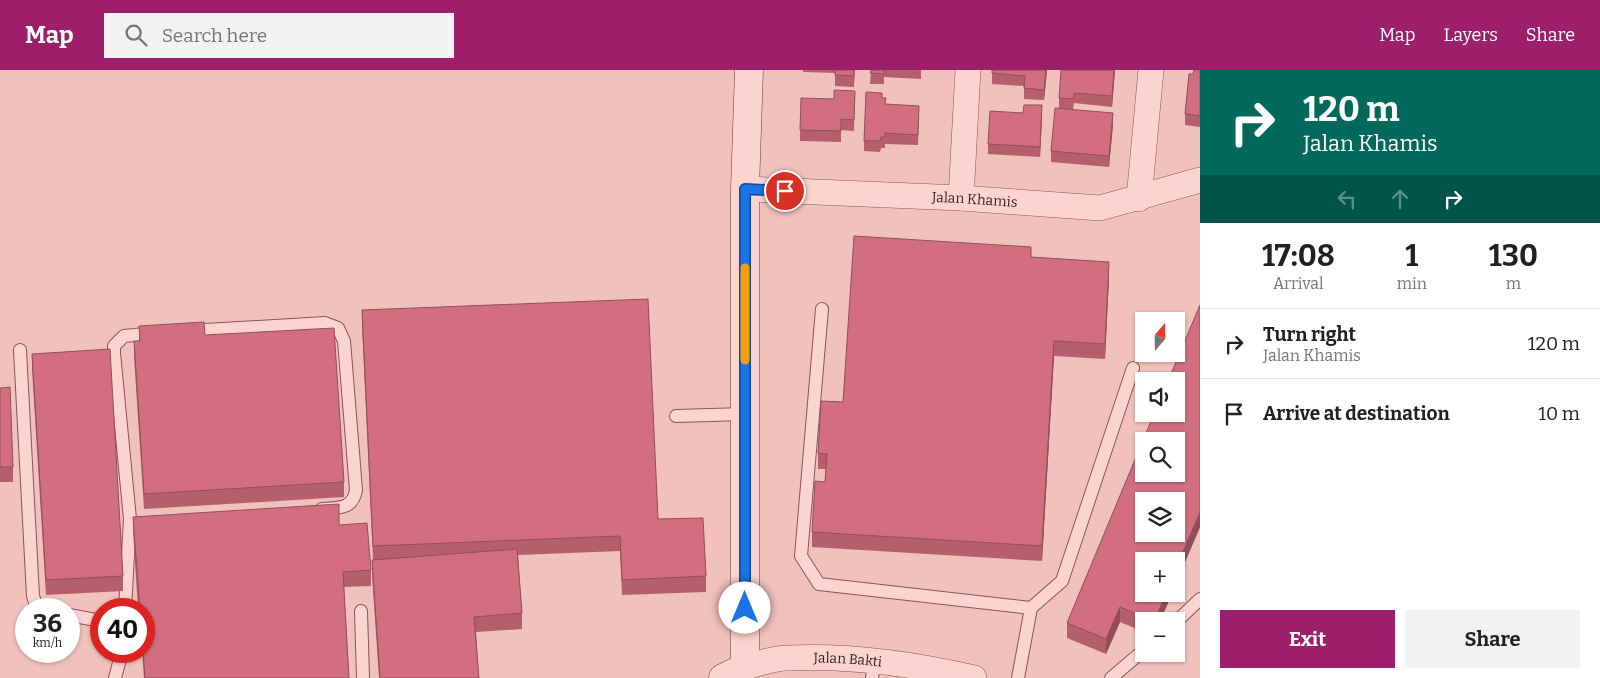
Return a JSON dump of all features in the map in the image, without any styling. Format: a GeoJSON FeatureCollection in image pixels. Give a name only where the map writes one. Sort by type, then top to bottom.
{"type":"FeatureCollection","features":[{"type":"Feature","properties":{"kind":"street"},"geometry":{"type":"LineString","coordinates":[[734,672],[745,414],[745,189],[749,70]]}},
{"type":"Feature","properties":{"kind":"street"},"geometry":{"type":"LineString","coordinates":[[960,198],[968,70]]}},
{"type":"Feature","properties":{"kind":"street"},"geometry":{"type":"LineString","coordinates":[[1139,199],[1151,70]]}},
{"type":"Feature","properties":{"kind":"street","name":"Jalan Khamis"},"geometry":{"type":"LineString","coordinates":[[745,189],[960,198],[1100,208],[1139,199],[1200,180]]}},
{"type":"Feature","properties":{"kind":"street","name":"Jalan Bakti"},"geometry":{"type":"LineString","coordinates":[[734,672],[785,658],[873,670],[974,678]]}},
{"type":"Feature","properties":{"kind":"lane"},"geometry":{"type":"LineString","coordinates":[[822,309],[801,556],[819,584],[1031,608]]}},
{"type":"Feature","properties":{"kind":"lane"},"geometry":{"type":"LineString","coordinates":[[126,598],[135,519],[114,346],[118,340],[130,334],[325,323],[338,328],[344,341],[356,490],[352,502],[346,507],[312,509]]}},
{"type":"Feature","properties":{"kind":"lane"},"geometry":{"type":"LineString","coordinates":[[20,350],[34,598]]}},
{"type":"Feature","properties":{"kind":"lane"},"geometry":{"type":"LineString","coordinates":[[1018,678],[1031,608],[1062,581],[1133,368]]}},
{"type":"Feature","properties":{"kind":"lane"},"geometry":{"type":"LineString","coordinates":[[676,416],[745,414]]}},
{"type":"Feature","properties":{"kind":"lane"},"geometry":{"type":"LineString","coordinates":[[1185,613],[1200,599]]}},
{"type":"Feature","properties":{"kind":"lane"},"geometry":{"type":"LineString","coordinates":[[360,611],[363,678]]}},
{"type":"Feature","properties":{"kind":"lane"},"geometry":{"type":"LineString","coordinates":[[1111,678],[1135,658]]}},
{"type":"Feature","properties":{"kind":"lane"},"geometry":{"type":"LineString","coordinates":[[115,678],[119,663]]}},
{"type":"Feature","properties":{"kind":"building"},"geometry":{"type":"Polygon","coordinates":[[[835,70],[854,70],[854,76],[835,75],[835,70]]]}},
{"type":"Feature","properties":{"kind":"building"},"geometry":{"type":"Polygon","coordinates":[[[871,70],[884,70],[884,74],[870,73],[871,70]]]}},
{"type":"Feature","properties":{"kind":"building"},"geometry":{"type":"Polygon","coordinates":[[[992,70],[1046,70],[1044,90],[1024,88],[1025,76],[992,73],[992,70]]]}},
{"type":"Feature","properties":{"kind":"building"},"geometry":{"type":"Polygon","coordinates":[[[1061,70],[1114,70],[1112,96],[1074,93],[1073,99],[1059,98],[1061,70]]]}},
{"type":"Feature","properties":{"kind":"building"},"geometry":{"type":"Polygon","coordinates":[[[1194,70],[1200,70],[1200,116],[1185,114],[1189,74],[1193,74],[1194,70]]]}},
{"type":"Feature","properties":{"kind":"building"},"geometry":{"type":"Polygon","coordinates":[[[834,90],[855,91],[854,120],[841,119],[841,131],[800,130],[801,98],[834,99],[834,90]]]}},
{"type":"Feature","properties":{"kind":"building"},"geometry":{"type":"Polygon","coordinates":[[[866,92],[882,93],[882,98],[886,98],[885,104],[919,106],[918,135],[885,133],[885,137],[881,137],[880,141],[864,141],[866,92]]]}},
{"type":"Feature","properties":{"kind":"building"},"geometry":{"type":"Polygon","coordinates":[[[1024,105],[1042,105],[1040,147],[988,144],[990,111],[1023,113],[1024,105]]]}},
{"type":"Feature","properties":{"kind":"building"},"geometry":{"type":"Polygon","coordinates":[[[1055,108],[1113,113],[1109,156],[1051,151],[1055,108]]]}},
{"type":"Feature","properties":{"kind":"building"},"geometry":{"type":"Polygon","coordinates":[[[854,236],[1031,247],[1031,257],[1109,262],[1105,344],[1054,341],[1042,546],[812,532],[815,481],[825,482],[827,454],[818,453],[821,401],[843,402],[854,236]]]}},
{"type":"Feature","properties":{"kind":"building"},"geometry":{"type":"Polygon","coordinates":[[[648,299],[658,519],[703,518],[706,576],[622,580],[620,536],[373,546],[362,310],[648,299]]]}},
{"type":"Feature","properties":{"kind":"building"},"geometry":{"type":"Polygon","coordinates":[[[1200,305],[1200,512],[1183,552],[1135,552],[1135,602],[1162,602],[1158,612],[1135,613],[1120,607],[1106,639],[1067,623],[1135,460],[1135,482],[1185,482],[1185,432],[1147,432],[1151,422],[1185,422],[1185,372],[1172,372],[1176,362],[1185,362],[1185,341],[1200,305]]]}},
{"type":"Feature","properties":{"kind":"building"},"geometry":{"type":"Polygon","coordinates":[[[204,322],[205,335],[334,328],[344,482],[144,494],[134,341],[140,341],[139,326],[204,322]]]}},
{"type":"Feature","properties":{"kind":"building"},"geometry":{"type":"Polygon","coordinates":[[[110,349],[123,576],[46,580],[32,354],[110,349]]]}},
{"type":"Feature","properties":{"kind":"building"},"geometry":{"type":"Polygon","coordinates":[[[10,387],[13,467],[0,467],[0,388],[10,387]]]}},
{"type":"Feature","properties":{"kind":"building"},"geometry":{"type":"Polygon","coordinates":[[[339,504],[339,525],[367,523],[371,570],[343,572],[349,678],[145,678],[144,663],[155,663],[155,598],[139,598],[133,517],[339,504]]]}},
{"type":"Feature","properties":{"kind":"building"},"geometry":{"type":"Polygon","coordinates":[[[517,549],[522,613],[474,617],[479,678],[380,678],[372,560],[517,549]]]}},
{"type":"Feature","properties":{"kind":"slow traffic"},"geometry":{"type":"LineString","coordinates":[[745,268],[745,360]]}},
{"type":"Feature","properties":{"kind":"route"},"geometry":{"type":"LineString","coordinates":[[745,608],[745,189],[785,191]]}}]}
